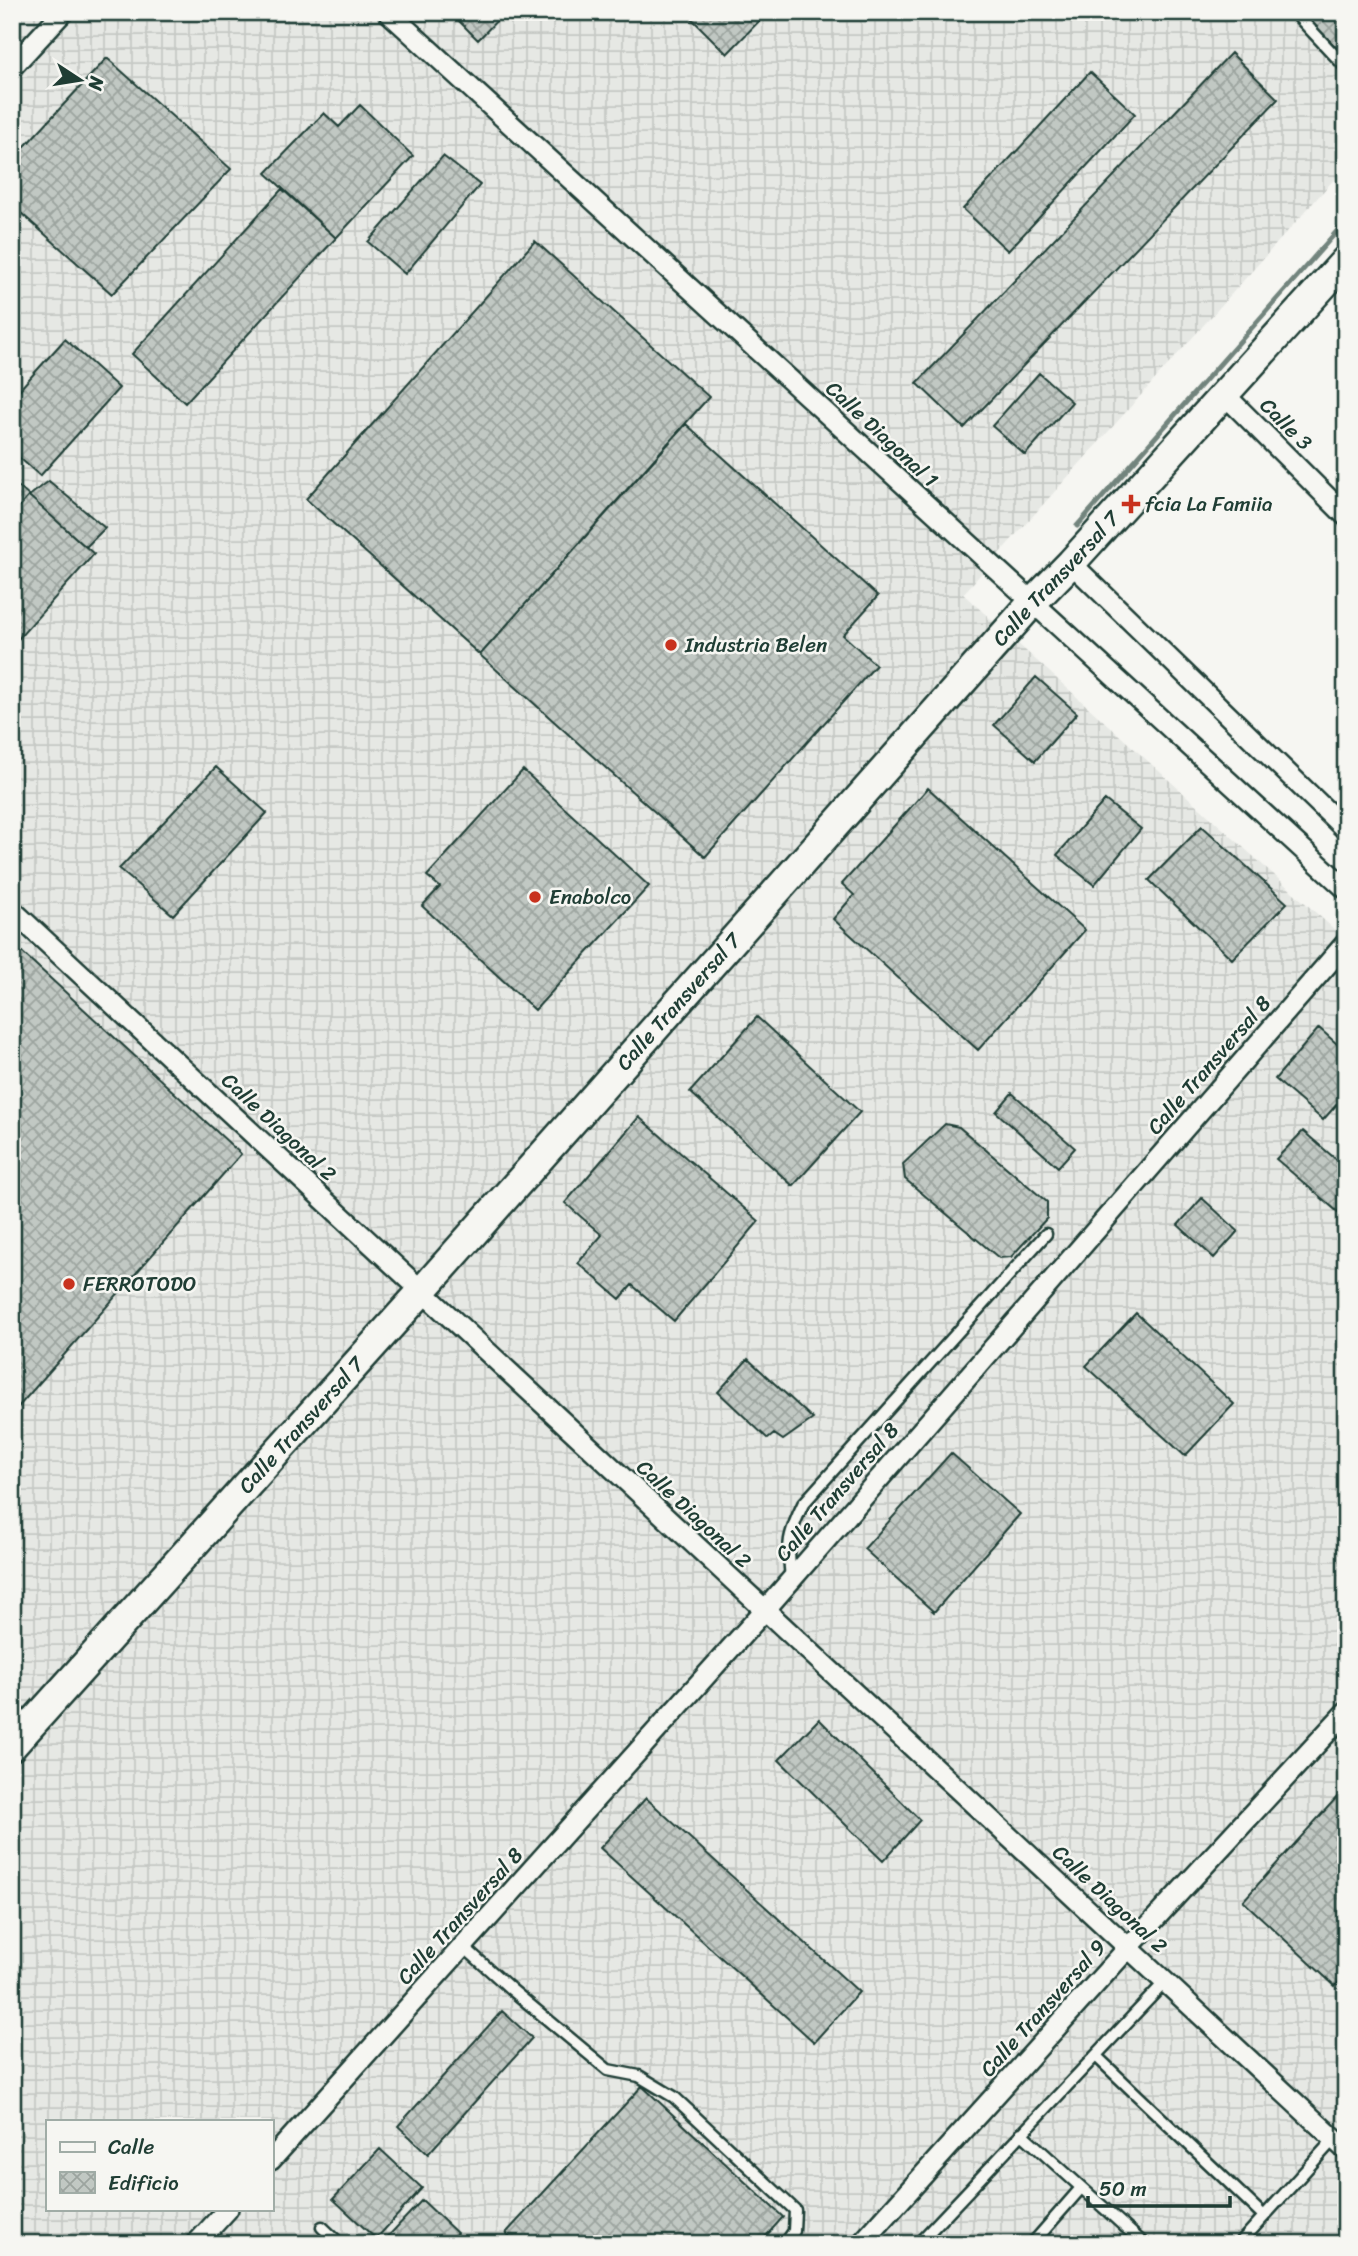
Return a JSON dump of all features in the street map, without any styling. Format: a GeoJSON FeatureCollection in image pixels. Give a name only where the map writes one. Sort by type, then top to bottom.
{"type":"FeatureCollection","features":[{"type":"Feature","properties":{"kind":"street"},"geometry":{"type":"LineString","coordinates":[[12,67],[63,12]]}},
{"type":"Feature","properties":{"kind":"street","name":"Calle Diagonal 1"},"geometry":{"type":"LineString","coordinates":[[388,12],[1346,889]]}},
{"type":"Feature","properties":{"kind":"street","name":"Calle Transversal 7"},"geometry":{"type":"LineString","coordinates":[[12,1746],[422,1291],[1032,603],[1346,260]]}},
{"type":"Feature","properties":{"kind":"street","name":"Calle 3"},"geometry":{"type":"LineString","coordinates":[[1223,393],[1346,516]]}},
{"type":"Feature","properties":{"kind":"street"},"geometry":{"type":"LineString","coordinates":[[1071,563],[1346,830]]}},
{"type":"Feature","properties":{"kind":"street","name":"Calle Diagonal 2"},"geometry":{"type":"LineString","coordinates":[[12,910],[1340,2145]]}},
{"type":"Feature","properties":{"kind":"street","name":"Calle Transversal 8"},"geometry":{"type":"LineString","coordinates":[[273,2158],[764,1611],[1346,943]]}},
{"type":"Feature","properties":{"kind":"street","name":"Calle Transversal 9"},"geometry":{"type":"LineString","coordinates":[[861,2244],[1128,1948],[1346,1712]]}},
{"type":"Feature","properties":{"kind":"street"},"geometry":{"type":"LineString","coordinates":[[196,2244],[227,2210]]}},
{"type":"Feature","properties":{"kind":"lane"},"geometry":{"type":"LineString","coordinates":[[1294,12],[1343,60]]}},
{"type":"Feature","properties":{"kind":"lane"},"geometry":{"type":"LineString","coordinates":[[792,1579],[787,1547],[803,1504],[1046,1234]]}},
{"type":"Feature","properties":{"kind":"lane"},"geometry":{"type":"LineString","coordinates":[[463,1946],[608,2070],[639,2076],[684,2106],[795,2210],[794,2231],[785,2244]]}},
{"type":"Feature","properties":{"kind":"lane"},"geometry":{"type":"LineString","coordinates":[[918,2244],[1165,1982]]}},
{"type":"Feature","properties":{"kind":"lane"},"geometry":{"type":"LineString","coordinates":[[1097,2056],[1264,2216]]}},
{"type":"Feature","properties":{"kind":"lane"},"geometry":{"type":"LineString","coordinates":[[1021,2133],[1144,2244]]}},
{"type":"Feature","properties":{"kind":"lane"},"geometry":{"type":"LineString","coordinates":[[1239,2244],[1264,2216],[1340,2145]]}},
{"type":"Feature","properties":{"kind":"lane"},"geometry":{"type":"LineString","coordinates":[[1032,2244],[1081,2188]]}},
{"type":"Feature","properties":{"kind":"lane"},"geometry":{"type":"LineString","coordinates":[[322,2227],[340,2244]]}},
{"type":"Feature","properties":{"kind":"shaded area"},"geometry":{"type":"Polygon","coordinates":[[[12,12],[1346,12],[1346,166],[963,594],[1346,940],[1346,2244],[12,2244],[12,12]]]}},
{"type":"Feature","properties":{"kind":"building"},"geometry":{"type":"Polygon","coordinates":[[[450,12],[505,12],[478,40],[450,12]]]}},
{"type":"Feature","properties":{"kind":"building"},"geometry":{"type":"Polygon","coordinates":[[[685,12],[768,12],[727,54],[685,12]]]}},
{"type":"Feature","properties":{"kind":"building"},"geometry":{"type":"Polygon","coordinates":[[[1300,12],[1346,12],[1346,41],[1338,49],[1300,12]]]}},
{"type":"Feature","properties":{"kind":"building"},"geometry":{"type":"Polygon","coordinates":[[[1231,53],[1278,99],[964,428],[917,383],[1231,53]]]}},
{"type":"Feature","properties":{"kind":"building"},"geometry":{"type":"Polygon","coordinates":[[[107,58],[231,169],[112,294],[12,205],[12,160],[107,58]]]}},
{"type":"Feature","properties":{"kind":"building"},"geometry":{"type":"Polygon","coordinates":[[[1090,72],[1135,114],[1008,251],[963,209],[1090,72]]]}},
{"type":"Feature","properties":{"kind":"building"},"geometry":{"type":"Polygon","coordinates":[[[360,105],[413,156],[336,238],[266,173],[324,113],[339,127],[360,105]]]}},
{"type":"Feature","properties":{"kind":"building"},"geometry":{"type":"Polygon","coordinates":[[[443,156],[480,185],[405,274],[368,242],[443,156]]]}},
{"type":"Feature","properties":{"kind":"building"},"geometry":{"type":"Polygon","coordinates":[[[282,189],[336,238],[185,403],[132,354],[282,189]]]}},
{"type":"Feature","properties":{"kind":"building"},"geometry":{"type":"Polygon","coordinates":[[[535,241],[709,397],[480,655],[306,499],[535,241]]]}},
{"type":"Feature","properties":{"kind":"building"},"geometry":{"type":"Polygon","coordinates":[[[65,339],[119,388],[40,476],[12,451],[12,398],[65,339]]]}},
{"type":"Feature","properties":{"kind":"building"},"geometry":{"type":"Polygon","coordinates":[[[1039,373],[1072,402],[1025,455],[992,426],[1039,373]]]}},
{"type":"Feature","properties":{"kind":"building","name":"Industria Belen"},"geometry":{"type":"Polygon","coordinates":[[[686,424],[878,596],[843,635],[876,665],[705,857],[480,655],[686,424]]]}},
{"type":"Feature","properties":{"kind":"building"},"geometry":{"type":"Polygon","coordinates":[[[12,481],[29,496],[12,515],[12,481]]]}},
{"type":"Feature","properties":{"kind":"building"},"geometry":{"type":"Polygon","coordinates":[[[49,481],[105,528],[86,547],[29,496],[49,481]]]}},
{"type":"Feature","properties":{"kind":"building"},"geometry":{"type":"Polygon","coordinates":[[[29,496],[94,554],[12,646],[12,515],[29,496]]]}},
{"type":"Feature","properties":{"kind":"building"},"geometry":{"type":"Polygon","coordinates":[[[1036,677],[1077,713],[1035,761],[994,725],[1036,677]]]}},
{"type":"Feature","properties":{"kind":"building"},"geometry":{"type":"Polygon","coordinates":[[[216,767],[267,813],[173,915],[119,869],[216,767]]]}},
{"type":"Feature","properties":{"kind":"building","name":"Enabolco"},"geometry":{"type":"Polygon","coordinates":[[[523,770],[649,886],[535,1010],[422,906],[440,887],[427,876],[523,770]]]}},
{"type":"Feature","properties":{"kind":"building"},"geometry":{"type":"Polygon","coordinates":[[[928,788],[1085,930],[978,1050],[833,919],[854,895],[842,884],[928,788]]]}},
{"type":"Feature","properties":{"kind":"building"},"geometry":{"type":"Polygon","coordinates":[[[1105,800],[1141,829],[1094,885],[1057,855],[1105,800]]]}},
{"type":"Feature","properties":{"kind":"building"},"geometry":{"type":"Polygon","coordinates":[[[1202,826],[1287,903],[1232,959],[1149,880],[1202,826]]]}},
{"type":"Feature","properties":{"kind":"building","name":"FERROTODO"},"geometry":{"type":"Polygon","coordinates":[[[12,943],[241,1154],[12,1414],[12,943]]]}},
{"type":"Feature","properties":{"kind":"building"},"geometry":{"type":"Polygon","coordinates":[[[757,1017],[860,1112],[793,1186],[690,1092],[757,1017]]]}},
{"type":"Feature","properties":{"kind":"building"},"geometry":{"type":"Polygon","coordinates":[[[1319,1028],[1346,1052],[1346,1094],[1323,1120],[1275,1079],[1319,1028]]]}},
{"type":"Feature","properties":{"kind":"building"},"geometry":{"type":"Polygon","coordinates":[[[1012,1093],[1075,1148],[1058,1167],[996,1112],[1012,1093]]]}},
{"type":"Feature","properties":{"kind":"building"},"geometry":{"type":"Polygon","coordinates":[[[639,1117],[759,1221],[674,1321],[632,1285],[620,1299],[578,1263],[602,1235],[565,1203],[639,1117]]]}},
{"type":"Feature","properties":{"kind":"building"},"geometry":{"type":"Polygon","coordinates":[[[945,1124],[959,1127],[1047,1202],[1047,1218],[1011,1257],[999,1258],[905,1179],[903,1164],[945,1124]]]}},
{"type":"Feature","properties":{"kind":"building"},"geometry":{"type":"Polygon","coordinates":[[[1303,1131],[1346,1168],[1346,1219],[1276,1159],[1303,1131]]]}},
{"type":"Feature","properties":{"kind":"building"},"geometry":{"type":"Polygon","coordinates":[[[1202,1198],[1238,1231],[1214,1258],[1178,1225],[1202,1198]]]}},
{"type":"Feature","properties":{"kind":"building"},"geometry":{"type":"Polygon","coordinates":[[[1136,1313],[1234,1404],[1185,1456],[1086,1366],[1136,1313]]]}},
{"type":"Feature","properties":{"kind":"building"},"geometry":{"type":"Polygon","coordinates":[[[748,1359],[813,1419],[783,1440],[774,1434],[768,1439],[718,1392],[748,1359]]]}},
{"type":"Feature","properties":{"kind":"building"},"geometry":{"type":"Polygon","coordinates":[[[951,1453],[1020,1514],[934,1612],[864,1549],[951,1453]]]}},
{"type":"Feature","properties":{"kind":"building"},"geometry":{"type":"Polygon","coordinates":[[[819,1719],[920,1820],[883,1861],[779,1760],[819,1719]]]}},
{"type":"Feature","properties":{"kind":"building"},"geometry":{"type":"Polygon","coordinates":[[[1346,1787],[1346,1975],[1335,1986],[1243,1901],[1346,1787]]]}},
{"type":"Feature","properties":{"kind":"building"},"geometry":{"type":"Polygon","coordinates":[[[646,1798],[859,1992],[814,2042],[600,1848],[646,1798]]]}},
{"type":"Feature","properties":{"kind":"building"},"geometry":{"type":"Polygon","coordinates":[[[502,2011],[532,2038],[428,2154],[398,2126],[502,2011]]]}},
{"type":"Feature","properties":{"kind":"building"},"geometry":{"type":"Polygon","coordinates":[[[642,2086],[783,2217],[759,2244],[518,2244],[506,2233],[642,2086]]]}},
{"type":"Feature","properties":{"kind":"building"},"geometry":{"type":"Polygon","coordinates":[[[380,2149],[422,2188],[376,2239],[333,2199],[380,2149]]]}},
{"type":"Feature","properties":{"kind":"building"},"geometry":{"type":"Polygon","coordinates":[[[422,2200],[457,2233],[447,2244],[381,2244],[422,2200]]]}},
{"type":"Feature","properties":{"kind":"building"},"geometry":{"type":"Polygon","coordinates":[[[1346,2226],[1346,2244],[1329,2244],[1346,2226]]]}},
{"type":"Feature","properties":{"kind":"waterway"},"geometry":{"type":"LineString","coordinates":[[1077,526],[1346,221]]}},
{"type":"Feature","properties":{"kind":"place","name":"fcia La Famiia"},"geometry":{"type":"Point","coordinates":[1131,504]}},
{"type":"Feature","properties":{"kind":"place","name":"Industria Belen"},"geometry":{"type":"Point","coordinates":[671,645]}},
{"type":"Feature","properties":{"kind":"place","name":"Enabolco"},"geometry":{"type":"Point","coordinates":[535,897]}},
{"type":"Feature","properties":{"kind":"place","name":"FERROTODO"},"geometry":{"type":"Point","coordinates":[69,1284]}}]}
